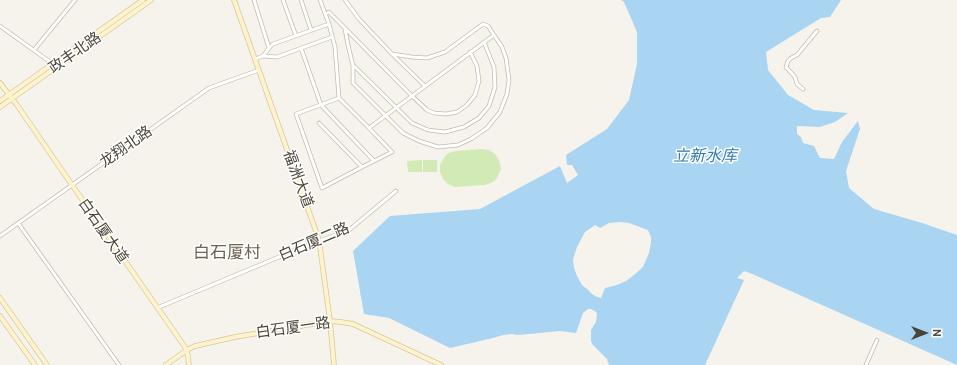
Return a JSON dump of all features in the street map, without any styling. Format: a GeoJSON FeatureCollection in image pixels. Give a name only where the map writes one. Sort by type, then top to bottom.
{"type":"FeatureCollection","features":[{"type":"Feature","properties":{"kind":"main road","name":"政丰北路"},"geometry":{"type":"LineString","coordinates":[[0,107],[10,97],[53,64],[143,0]]}},
{"type":"Feature","properties":{"kind":"main road","name":"政丰北路"},"geometry":{"type":"LineString","coordinates":[[0,101],[10,97],[151,0]]}},
{"type":"Feature","properties":{"kind":"main road","name":"福洲大道"},"geometry":{"type":"LineString","coordinates":[[234,0],[320,240],[334,365]]}},
{"type":"Feature","properties":{"kind":"main road","name":"白石厦大道"},"geometry":{"type":"LineString","coordinates":[[0,83],[17,105],[187,350],[189,365]]}},
{"type":"Feature","properties":{"kind":"main road"},"geometry":{"type":"LineString","coordinates":[[0,298],[47,365]]}},
{"type":"Feature","properties":{"kind":"main road"},"geometry":{"type":"LineString","coordinates":[[0,316],[36,365]]}},
{"type":"Feature","properties":{"kind":"main road","name":"白石厦一路"},"geometry":{"type":"LineString","coordinates":[[166,365],[195,346],[235,337],[330,321],[353,324],[441,365]]}},
{"type":"Feature","properties":{"kind":"street"},"geometry":{"type":"LineString","coordinates":[[34,50],[75,0]]}},
{"type":"Feature","properties":{"kind":"street"},"geometry":{"type":"LineString","coordinates":[[254,0],[269,48]]}},
{"type":"Feature","properties":{"kind":"street"},"geometry":{"type":"LineString","coordinates":[[284,0],[296,36]]}},
{"type":"Feature","properties":{"kind":"street"},"geometry":{"type":"LineString","coordinates":[[301,0],[311,30]]}},
{"type":"Feature","properties":{"kind":"street"},"geometry":{"type":"LineString","coordinates":[[320,0],[336,47],[339,98],[392,152],[362,166],[322,188],[296,114],[339,98]]}},
{"type":"Feature","properties":{"kind":"street"},"geometry":{"type":"LineString","coordinates":[[345,0],[359,20],[425,86]]}},
{"type":"Feature","properties":{"kind":"street"},"geometry":{"type":"LineString","coordinates":[[325,14],[329,12],[412,96],[427,110],[434,113],[446,114],[457,112],[467,105],[475,95],[479,81],[478,66],[470,52]]}},
{"type":"Feature","properties":{"kind":"street"},"geometry":{"type":"LineString","coordinates":[[263,56],[273,44],[328,24]]}},
{"type":"Feature","properties":{"kind":"street"},"geometry":{"type":"LineString","coordinates":[[346,29],[353,66],[352,83],[403,133],[419,141],[438,147],[458,145],[471,139],[487,128],[500,112],[507,94],[509,80],[506,58],[502,47],[488,26],[482,24],[445,52],[427,58],[392,54]]}},
{"type":"Feature","properties":{"kind":"street"},"geometry":{"type":"LineString","coordinates":[[0,26],[53,64]]}},
{"type":"Feature","properties":{"kind":"street"},"geometry":{"type":"LineString","coordinates":[[803,89],[797,84],[795,77],[786,67],[788,61],[797,55],[817,30]]}},
{"type":"Feature","properties":{"kind":"street"},"geometry":{"type":"LineString","coordinates":[[368,128],[494,35]]}},
{"type":"Feature","properties":{"kind":"street"},"geometry":{"type":"LineString","coordinates":[[255,59],[263,56],[277,57],[332,37]]}},
{"type":"Feature","properties":{"kind":"street"},"geometry":{"type":"LineString","coordinates":[[353,66],[412,123],[428,130],[445,132],[464,127],[479,118],[489,106],[495,87],[494,67],[484,42]]}},
{"type":"Feature","properties":{"kind":"street"},"geometry":{"type":"LineString","coordinates":[[301,48],[320,104],[374,161]]}},
{"type":"Feature","properties":{"kind":"street","name":"龙翔北路"},"geometry":{"type":"LineString","coordinates":[[0,236],[209,88],[259,70]]}},
{"type":"Feature","properties":{"kind":"street"},"geometry":{"type":"LineString","coordinates":[[319,123],[362,166]]}},
{"type":"Feature","properties":{"kind":"street","name":"白石厦二路"},"geometry":{"type":"LineString","coordinates":[[157,308],[320,240],[349,230],[396,191]]}},
{"type":"Feature","properties":{"kind":"street"},"geometry":{"type":"LineString","coordinates":[[18,223],[119,365]]}},
{"type":"Feature","properties":{"kind":"street"},"geometry":{"type":"LineString","coordinates":[[866,365],[876,340]]}},
{"type":"Feature","properties":{"kind":"green space"},"geometry":{"type":"Polygon","coordinates":[[[482,149],[489,150],[495,154],[499,160],[501,168],[497,178],[494,181],[484,185],[455,187],[448,184],[443,179],[440,172],[440,165],[446,155],[456,151],[482,149]]]}},
{"type":"Feature","properties":{"kind":"green space"},"geometry":{"type":"Polygon","coordinates":[[[422,160],[422,172],[408,172],[407,161],[422,160]]]}},
{"type":"Feature","properties":{"kind":"green space"},"geometry":{"type":"Polygon","coordinates":[[[423,160],[437,160],[437,172],[423,172],[423,160]]]}},
{"type":"Feature","properties":{"kind":"water","name":"立新水库"},"geometry":{"type":"Polygon","coordinates":[[[621,0],[841,0],[830,17],[821,18],[766,52],[768,70],[788,95],[814,110],[848,113],[835,122],[820,127],[797,126],[797,134],[801,137],[803,143],[814,146],[820,158],[834,159],[842,142],[858,121],[860,129],[846,171],[849,188],[874,209],[957,235],[957,365],[744,271],[737,278],[744,280],[705,365],[609,365],[607,359],[591,341],[591,330],[596,322],[597,314],[591,309],[588,309],[583,313],[576,333],[560,331],[503,335],[450,348],[389,318],[364,314],[353,251],[390,216],[480,209],[560,166],[567,183],[578,175],[572,165],[567,165],[566,155],[607,129],[629,100],[637,64],[637,32],[624,2],[621,0]],[[609,223],[600,228],[595,225],[585,232],[577,247],[573,260],[577,276],[582,285],[597,297],[601,298],[605,288],[626,281],[643,267],[649,253],[651,237],[648,230],[629,223],[609,223]]]}},
{"type":"Feature","properties":{"kind":"district","name":"白石厦村"},"geometry":{"type":"Point","coordinates":[227,253]}}]}
